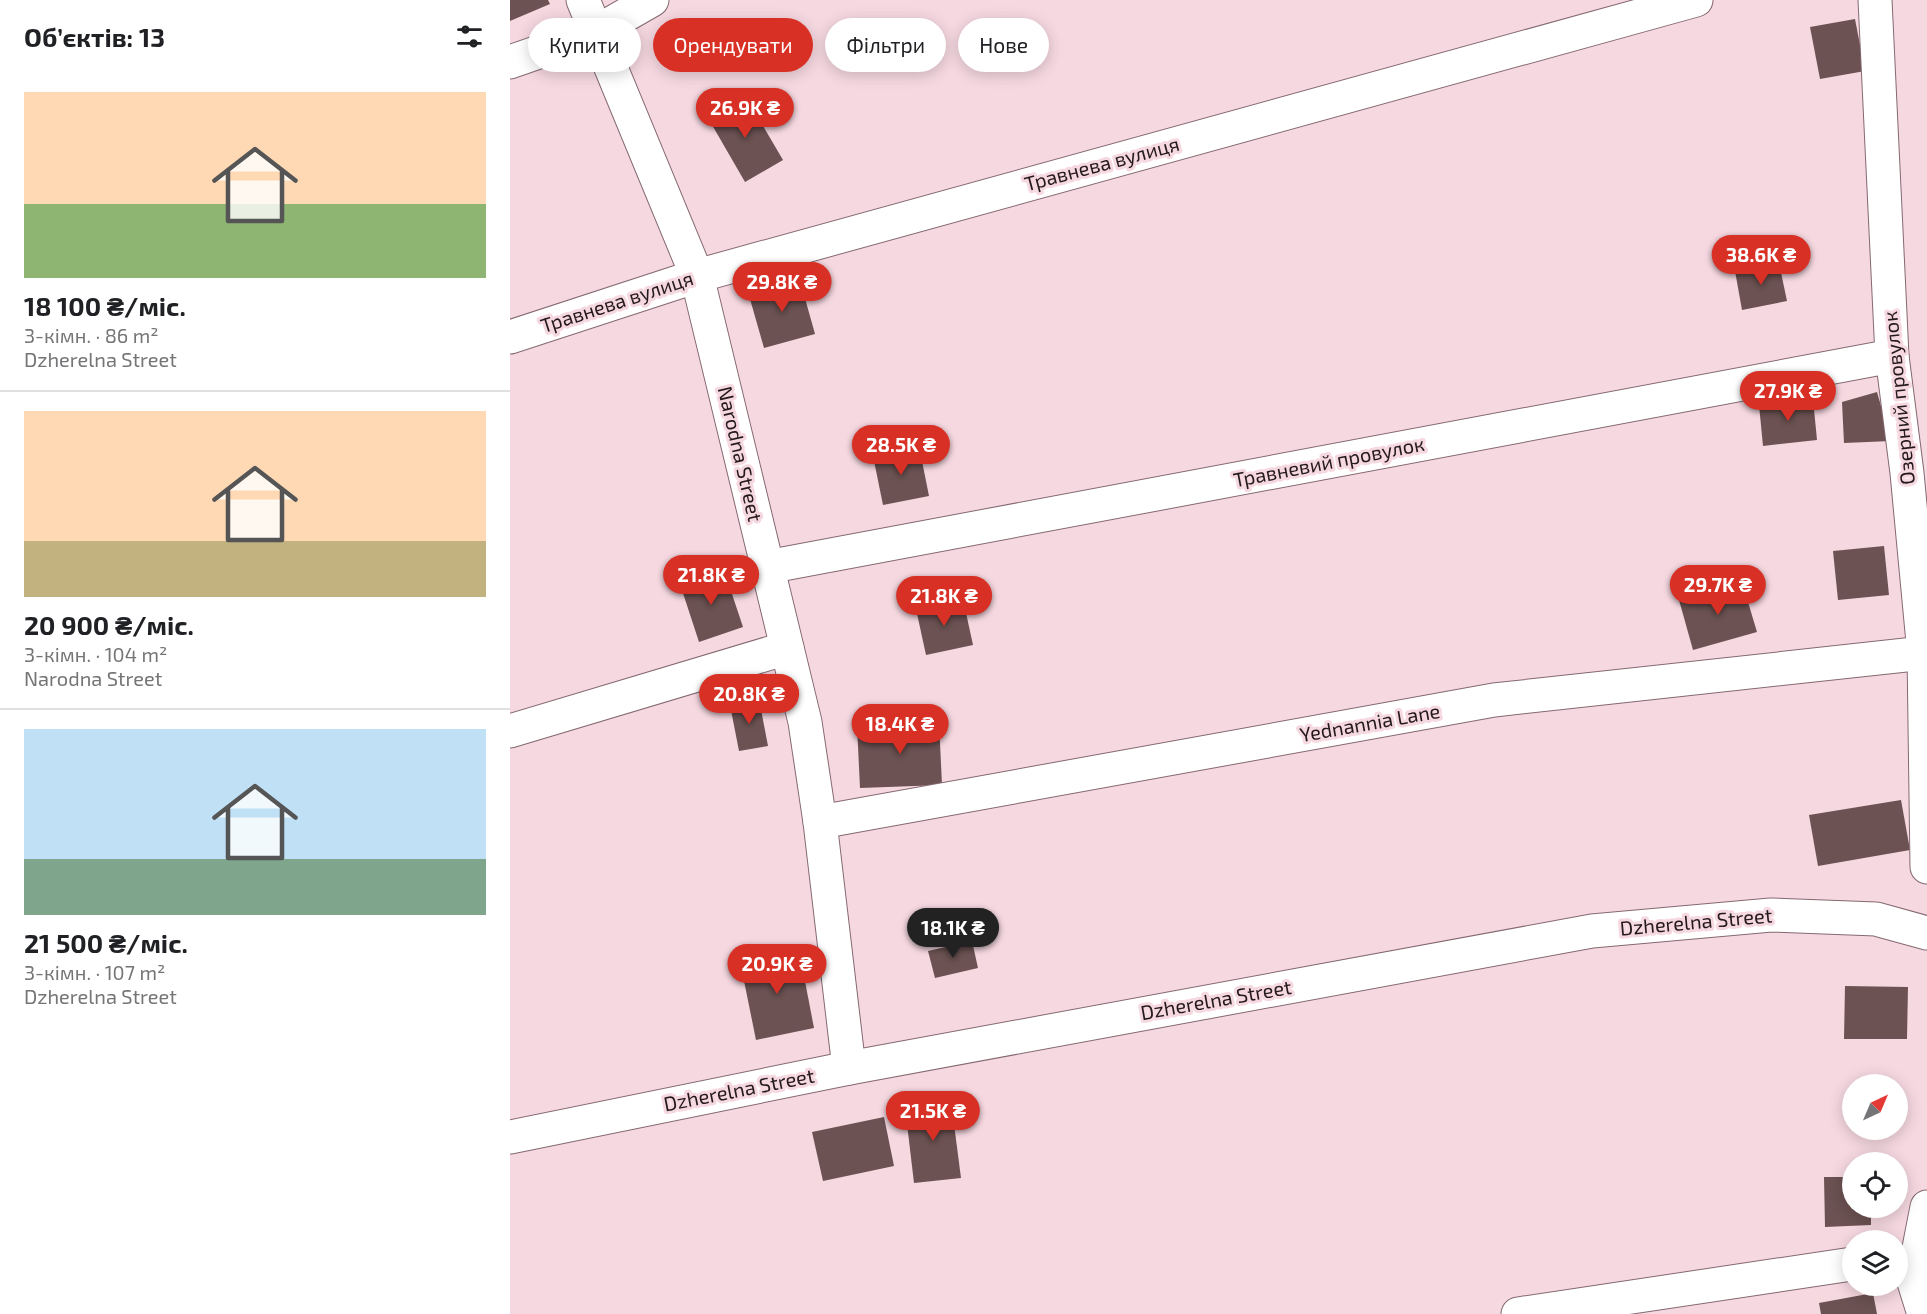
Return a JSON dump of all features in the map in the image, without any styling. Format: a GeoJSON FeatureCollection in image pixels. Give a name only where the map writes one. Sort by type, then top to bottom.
{"type":"FeatureCollection","features":[{"type":"Feature","properties":{"kind":"street","name":"Narodna Street"},"geometry":{"type":"LineString","coordinates":[[583,0],[590,18]]}},
{"type":"Feature","properties":{"kind":"street"},"geometry":{"type":"LineString","coordinates":[[620,18],[652,0]]}},
{"type":"Feature","properties":{"kind":"street","name":"Травнева вулиця"},"geometry":{"type":"LineString","coordinates":[[510,337],[697,276],[1696,0]]}},
{"type":"Feature","properties":{"kind":"street","name":"Озерний провулок"},"geometry":{"type":"LineString","coordinates":[[1875,0],[1892,356],[1917,474],[1924,653],[1927,867]]}},
{"type":"Feature","properties":{"kind":"street"},"geometry":{"type":"LineString","coordinates":[[510,63],[528,57]]}},
{"type":"Feature","properties":{"kind":"street","name":"Narodna Street"},"geometry":{"type":"LineString","coordinates":[[613,72],[697,276],[805,722],[820,822],[849,1068]]}},
{"type":"Feature","properties":{"kind":"street","name":"Травневий провулок"},"geometry":{"type":"LineString","coordinates":[[767,567],[1892,356]]}},
{"type":"Feature","properties":{"kind":"street"},"geometry":{"type":"LineString","coordinates":[[510,731],[787,648]]}},
{"type":"Feature","properties":{"kind":"street","name":"Yednannia Lane"},"geometry":{"type":"LineString","coordinates":[[820,822],[1494,700],[1924,653]]}},
{"type":"Feature","properties":{"kind":"street","name":"Dzherelna Street"},"geometry":{"type":"LineString","coordinates":[[510,1137],[849,1068],[1592,931],[1771,915],[1876,919],[1927,933]]}},
{"type":"Feature","properties":{"kind":"street"},"geometry":{"type":"LineString","coordinates":[[1924,1314],[1912,1279],[1927,1207]]}},
{"type":"Feature","properties":{"kind":"street"},"geometry":{"type":"LineString","coordinates":[[1518,1314],[1842,1265]]}},
{"type":"Feature","properties":{"kind":"building"},"geometry":{"type":"Polygon","coordinates":[[[510,0],[548,0],[550,4],[510,21],[510,0]]]}},
{"type":"Feature","properties":{"kind":"building"},"geometry":{"type":"Polygon","coordinates":[[[1855,19],[1865,71],[1820,79],[1810,27],[1855,19]]]}},
{"type":"Feature","properties":{"kind":"building"},"geometry":{"type":"Polygon","coordinates":[[[746,97],[783,160],[745,182],[708,118],[746,97]]]}},
{"type":"Feature","properties":{"kind":"building"},"geometry":{"type":"Polygon","coordinates":[[[1779,263],[1787,301],[1742,310],[1735,271],[1779,263]]]}},
{"type":"Feature","properties":{"kind":"building"},"geometry":{"type":"Polygon","coordinates":[[[799,277],[815,334],[764,348],[748,292],[799,277]]]}},
{"type":"Feature","properties":{"kind":"building"},"geometry":{"type":"Polygon","coordinates":[[[1877,392],[1891,441],[1844,443],[1842,402],[1877,392]]]}},
{"type":"Feature","properties":{"kind":"building"},"geometry":{"type":"Polygon","coordinates":[[[1813,399],[1817,440],[1763,446],[1759,405],[1813,399]]]}},
{"type":"Feature","properties":{"kind":"building"},"geometry":{"type":"Polygon","coordinates":[[[919,446],[929,496],[883,505],[873,456],[919,446]]]}},
{"type":"Feature","properties":{"kind":"building"},"geometry":{"type":"Polygon","coordinates":[[[1884,546],[1889,595],[1838,600],[1833,551],[1884,546]]]}},
{"type":"Feature","properties":{"kind":"building"},"geometry":{"type":"Polygon","coordinates":[[[724,570],[743,627],[699,642],[680,584],[724,570]]]}},
{"type":"Feature","properties":{"kind":"building"},"geometry":{"type":"Polygon","coordinates":[[[1742,582],[1757,632],[1693,650],[1679,600],[1742,582]]]}},
{"type":"Feature","properties":{"kind":"building"},"geometry":{"type":"Polygon","coordinates":[[[963,599],[973,645],[926,655],[916,609],[963,599]]]}},
{"type":"Feature","properties":{"kind":"building"},"geometry":{"type":"Polygon","coordinates":[[[759,699],[768,746],[739,751],[730,705],[759,699]]]}},
{"type":"Feature","properties":{"kind":"building"},"geometry":{"type":"Polygon","coordinates":[[[939,722],[942,785],[860,788],[857,725],[939,722]]]}},
{"type":"Feature","properties":{"kind":"building"},"geometry":{"type":"Polygon","coordinates":[[[1901,800],[1910,850],[1818,866],[1809,815],[1901,800]]]}},
{"type":"Feature","properties":{"kind":"building"},"geometry":{"type":"Polygon","coordinates":[[[972,941],[978,968],[935,978],[928,951],[972,941]]]}},
{"type":"Feature","properties":{"kind":"building"},"geometry":{"type":"Polygon","coordinates":[[[799,950],[814,1028],[756,1040],[740,961],[799,950]]]}},
{"type":"Feature","properties":{"kind":"building"},"geometry":{"type":"Polygon","coordinates":[[[1845,986],[1908,987],[1907,1039],[1844,1039],[1845,986]]]}},
{"type":"Feature","properties":{"kind":"building"},"geometry":{"type":"Polygon","coordinates":[[[951,1101],[961,1178],[914,1183],[905,1107],[951,1101]]]}},
{"type":"Feature","properties":{"kind":"building"},"geometry":{"type":"Polygon","coordinates":[[[884,1117],[894,1166],[823,1181],[812,1132],[884,1117]]]}},
{"type":"Feature","properties":{"kind":"building"},"geometry":{"type":"Polygon","coordinates":[[[1824,1177],[1842,1177],[1842,1218],[1871,1218],[1871,1225],[1825,1227],[1824,1177]]]}},
{"type":"Feature","properties":{"kind":"building"},"geometry":{"type":"Polygon","coordinates":[[[1857,1296],[1874,1296],[1877,1314],[1821,1314],[1819,1303],[1857,1296]]]}}]}
